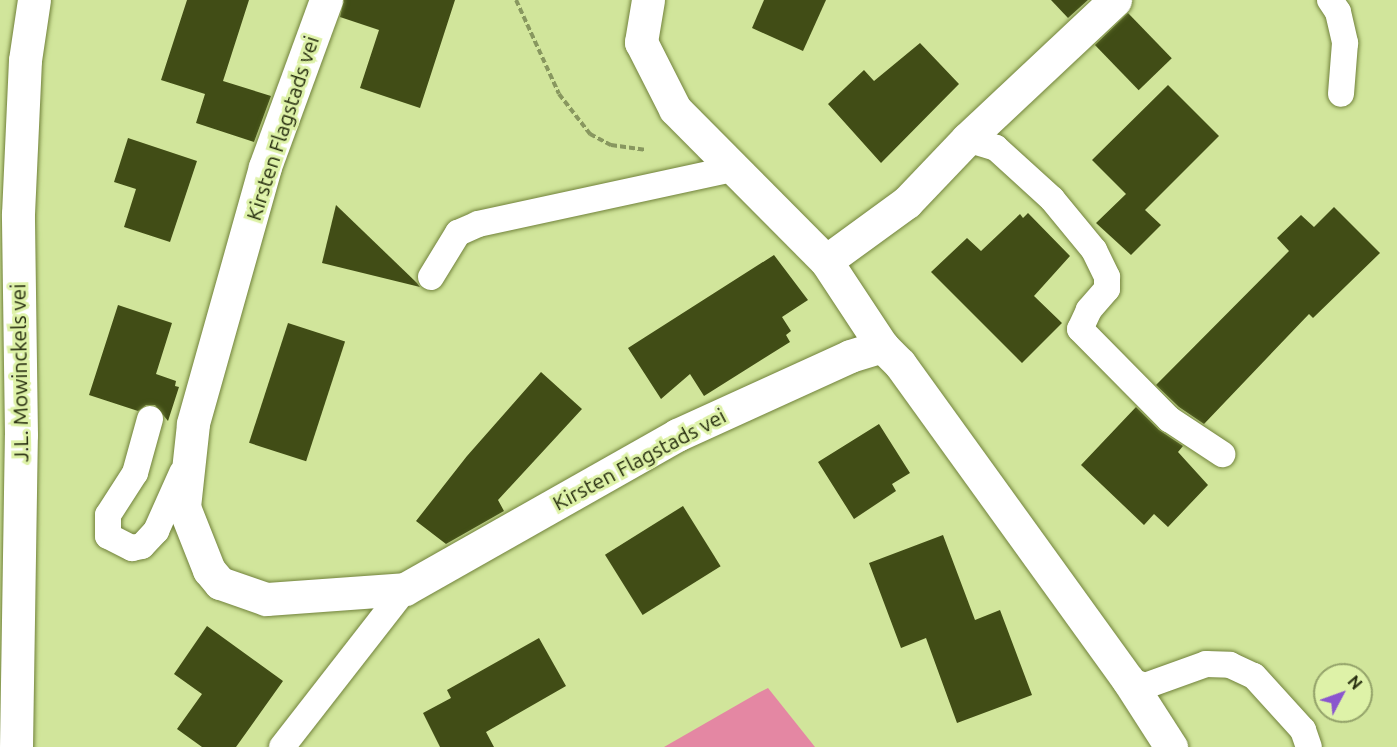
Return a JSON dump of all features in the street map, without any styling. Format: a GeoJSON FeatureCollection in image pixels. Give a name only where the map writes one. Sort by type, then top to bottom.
{"type":"FeatureCollection","features":[{"type":"Feature","properties":{"kind":"street","name":"J.L. Mowinckels vei"},"geometry":{"type":"LineString","coordinates":[[16,747],[21,447],[18,214],[25,60],[34,0]]}},
{"type":"Feature","properties":{"kind":"street","name":"Kirsten Flagstads vei"},"geometry":{"type":"LineString","coordinates":[[326,0],[265,167],[193,424],[184,507],[209,570],[220,583],[266,599],[405,589],[677,435],[850,356],[882,346]]}},
{"type":"Feature","properties":{"kind":"street"},"geometry":{"type":"LineString","coordinates":[[648,0],[641,42],[675,110],[720,158],[784,215],[826,261],[882,346],[900,364],[1128,680],[1171,747]]}},
{"type":"Feature","properties":{"kind":"street"},"geometry":{"type":"LineString","coordinates":[[826,261],[907,202],[967,139],[1115,0]]}},
{"type":"Feature","properties":{"kind":"lane"},"geometry":{"type":"LineString","coordinates":[[1330,0],[1338,12],[1345,43],[1341,94]]}},
{"type":"Feature","properties":{"kind":"lane"},"geometry":{"type":"LineString","coordinates":[[967,139],[996,148],[1052,199],[1094,250],[1107,277],[1107,289],[1089,310],[1080,328],[1168,419],[1222,454]]}},
{"type":"Feature","properties":{"kind":"lane"},"geometry":{"type":"LineString","coordinates":[[431,277],[458,233],[478,224],[720,158]]}},
{"type":"Feature","properties":{"kind":"lane","name":"Kirsten Flagstads vei"},"geometry":{"type":"LineString","coordinates":[[150,419],[135,473],[108,515],[108,536],[132,548],[142,546],[156,531],[187,466]]}},
{"type":"Feature","properties":{"kind":"lane","name":"Kirsten Flagstads vei"},"geometry":{"type":"LineString","coordinates":[[282,747],[300,729],[405,589]]}},
{"type":"Feature","properties":{"kind":"lane"},"geometry":{"type":"LineString","coordinates":[[1128,680],[1144,686],[1206,664],[1230,665],[1254,676],[1304,730],[1309,747]]}},
{"type":"Feature","properties":{"kind":"path"},"geometry":{"type":"LineString","coordinates":[[516,0],[559,94],[590,134],[610,145],[720,158]]}},
{"type":"Feature","properties":{"kind":"shaded area"},"geometry":{"type":"Polygon","coordinates":[[[768,688],[815,747],[664,747],[758,693],[768,688]]]}},
{"type":"Feature","properties":{"kind":"building"},"geometry":{"type":"Polygon","coordinates":[[[187,0],[249,0],[223,81],[271,96],[254,142],[196,123],[205,94],[161,80],[187,0]]]}},
{"type":"Feature","properties":{"kind":"building"},"geometry":{"type":"Polygon","coordinates":[[[344,0],[455,0],[420,108],[360,88],[379,30],[340,17],[344,0]]]}},
{"type":"Feature","properties":{"kind":"building"},"geometry":{"type":"Polygon","coordinates":[[[764,0],[826,0],[803,51],[752,28],[764,0]]]}},
{"type":"Feature","properties":{"kind":"building"},"geometry":{"type":"Polygon","coordinates":[[[1051,0],[1088,0],[1068,18],[1051,0]]]}},
{"type":"Feature","properties":{"kind":"building"},"geometry":{"type":"Polygon","coordinates":[[[1128,13],[1172,58],[1139,90],[1095,45],[1128,13]]]}},
{"type":"Feature","properties":{"kind":"building"},"geometry":{"type":"Polygon","coordinates":[[[920,43],[959,84],[881,163],[828,104],[864,70],[874,81],[920,43]]]}},
{"type":"Feature","properties":{"kind":"building"},"geometry":{"type":"Polygon","coordinates":[[[1168,85],[1219,136],[1145,210],[1161,225],[1131,255],[1096,223],[1126,194],[1092,160],[1168,85]]]}},
{"type":"Feature","properties":{"kind":"building"},"geometry":{"type":"Polygon","coordinates":[[[128,138],[197,161],[170,242],[124,227],[136,189],[114,182],[128,138]]]}},
{"type":"Feature","properties":{"kind":"building"},"geometry":{"type":"Polygon","coordinates":[[[336,205],[417,283],[420,287],[322,263],[336,205]]]}},
{"type":"Feature","properties":{"kind":"building"},"geometry":{"type":"Polygon","coordinates":[[[1334,207],[1380,253],[1313,318],[1309,314],[1204,424],[1179,407],[1156,385],[1289,251],[1277,238],[1301,215],[1314,227],[1334,207]]]}},
{"type":"Feature","properties":{"kind":"building"},"geometry":{"type":"Polygon","coordinates":[[[1028,213],[1070,256],[1034,296],[1062,323],[1022,363],[931,272],[967,238],[981,251],[1020,214],[1023,218],[1028,213]]]}},
{"type":"Feature","properties":{"kind":"building"},"geometry":{"type":"Polygon","coordinates":[[[774,255],[808,300],[782,317],[791,331],[786,335],[790,342],[704,396],[690,374],[661,399],[628,348],[774,255]]]}},
{"type":"Feature","properties":{"kind":"building"},"geometry":{"type":"Polygon","coordinates":[[[118,305],[172,323],[156,374],[176,381],[175,386],[179,387],[168,421],[155,405],[146,405],[138,411],[89,395],[118,305]]]}},
{"type":"Feature","properties":{"kind":"building"},"geometry":{"type":"Polygon","coordinates":[[[288,323],[345,342],[306,461],[249,443],[288,323]]]}},
{"type":"Feature","properties":{"kind":"building"},"geometry":{"type":"Polygon","coordinates":[[[541,372],[582,409],[498,500],[504,511],[446,544],[416,521],[467,456],[541,372]]]}},
{"type":"Feature","properties":{"kind":"building"},"geometry":{"type":"Polygon","coordinates":[[[1136,407],[1159,430],[1183,446],[1178,452],[1208,485],[1168,527],[1154,514],[1144,525],[1081,465],[1136,407]]]}},
{"type":"Feature","properties":{"kind":"building"},"geometry":{"type":"Polygon","coordinates":[[[879,424],[910,473],[892,484],[896,491],[854,519],[818,462],[879,424]]]}},
{"type":"Feature","properties":{"kind":"building"},"geometry":{"type":"Polygon","coordinates":[[[683,506],[721,566],[643,615],[605,555],[683,506]]]}},
{"type":"Feature","properties":{"kind":"building"},"geometry":{"type":"Polygon","coordinates":[[[943,535],[975,620],[1000,610],[1032,695],[957,723],[926,638],[901,648],[869,563],[943,535]]]}},
{"type":"Feature","properties":{"kind":"building"},"geometry":{"type":"Polygon","coordinates":[[[207,626],[283,681],[236,747],[202,747],[177,729],[202,694],[174,674],[207,626]]]}},
{"type":"Feature","properties":{"kind":"building"},"geometry":{"type":"Polygon","coordinates":[[[539,638],[566,686],[486,732],[494,747],[440,747],[423,713],[451,698],[447,690],[539,638]]]}}]}
